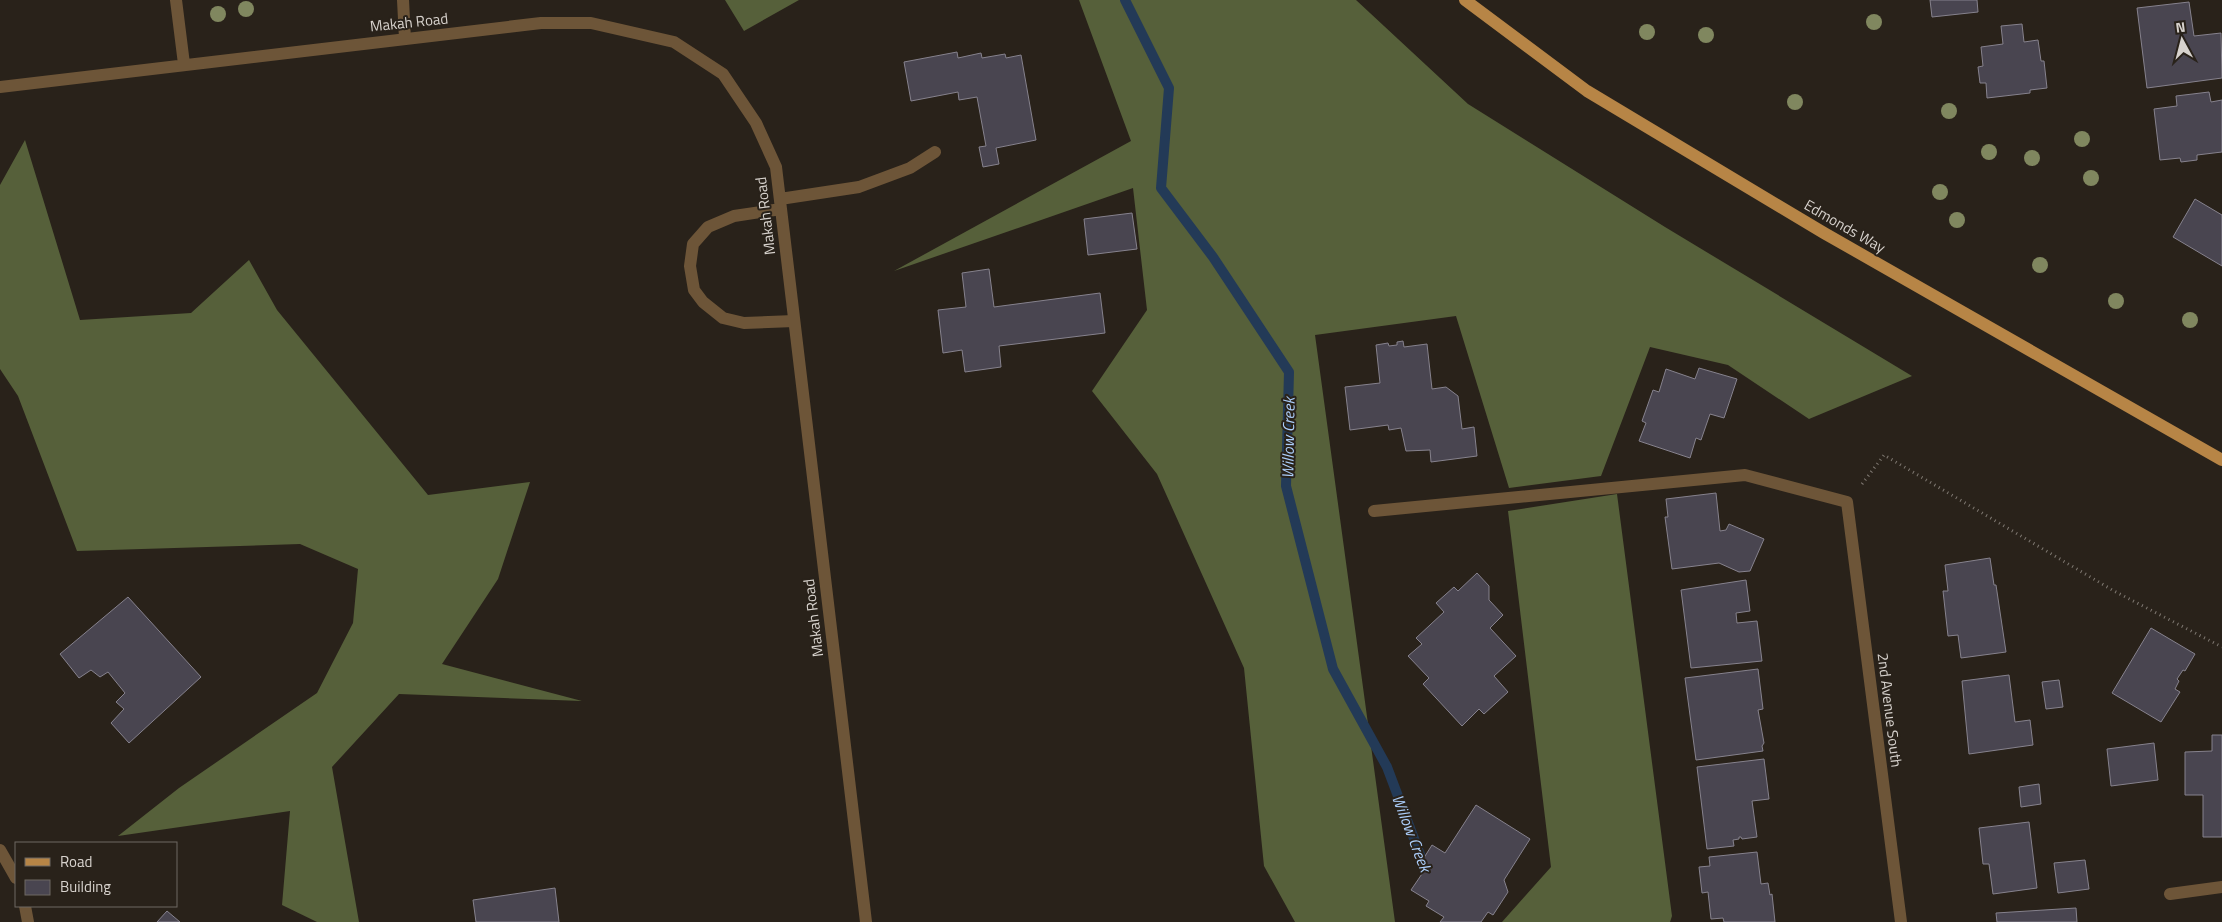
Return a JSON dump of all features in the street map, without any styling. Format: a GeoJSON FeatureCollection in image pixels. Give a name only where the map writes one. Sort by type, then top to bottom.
{"type":"FeatureCollection","features":[{"type":"Feature","properties":{"kind":"main road","name":"Edmonds Way"},"geometry":{"type":"LineString","coordinates":[[1465,0],[1587,92],[1824,233],[2222,460]]}},
{"type":"Feature","properties":{"kind":"street"},"geometry":{"type":"LineString","coordinates":[[176,0],[184,64]]}},
{"type":"Feature","properties":{"kind":"street"},"geometry":{"type":"LineString","coordinates":[[403,0],[405,39]]}},
{"type":"Feature","properties":{"kind":"street","name":"Makah Road"},"geometry":{"type":"LineString","coordinates":[[0,87],[541,23],[590,23],[674,42],[724,74],[756,123],[776,167],[866,922]]}},
{"type":"Feature","properties":{"kind":"street"},"geometry":{"type":"LineString","coordinates":[[794,321],[744,323],[723,318],[703,302],[694,290],[690,266],[693,244],[708,227],[734,216],[858,187],[910,168],[935,152]]}},
{"type":"Feature","properties":{"kind":"street"},"geometry":{"type":"LineString","coordinates":[[1374,511],[1745,475],[1847,502]]}},
{"type":"Feature","properties":{"kind":"street","name":"2nd Avenue South"},"geometry":{"type":"LineString","coordinates":[[1847,502],[1901,922]]}},
{"type":"Feature","properties":{"kind":"street"},"geometry":{"type":"LineString","coordinates":[[0,850],[15,876]]}},
{"type":"Feature","properties":{"kind":"street"},"geometry":{"type":"LineString","coordinates":[[2170,894],[2222,887]]}},
{"type":"Feature","properties":{"kind":"street"},"geometry":{"type":"LineString","coordinates":[[25,907],[28,922]]}},
{"type":"Feature","properties":{"kind":"path"},"geometry":{"type":"LineString","coordinates":[[1847,502],[1884,455],[2114,591],[2222,646]]}},
{"type":"Feature","properties":{"kind":"green space"},"geometry":{"type":"Polygon","coordinates":[[[725,0],[799,0],[744,31],[725,0]]]}},
{"type":"Feature","properties":{"kind":"green space"},"geometry":{"type":"Polygon","coordinates":[[[1079,0],[1356,0],[1468,104],[1665,227],[1912,376],[1809,419],[1728,365],[1650,347],[1601,476],[1509,488],[1456,316],[1315,335],[1395,922],[1295,922],[1264,866],[1244,668],[1157,474],[1092,391],[1147,310],[1133,188],[894,271],[1131,141],[1079,0]]]}},
{"type":"Feature","properties":{"kind":"green space"},"geometry":{"type":"Polygon","coordinates":[[[25,140],[80,320],[191,313],[249,260],[277,310],[428,495],[530,482],[498,579],[442,664],[582,701],[399,694],[332,767],[359,922],[317,922],[282,905],[290,811],[118,836],[179,788],[317,693],[353,623],[358,569],[300,544],[77,551],[18,396],[0,369],[0,185],[25,140]]]}},
{"type":"Feature","properties":{"kind":"green space"},"geometry":{"type":"Polygon","coordinates":[[[1617,494],[1672,916],[1670,922],[1502,922],[1551,867],[1508,511],[1617,494]]]}},
{"type":"Feature","properties":{"kind":"building"},"geometry":{"type":"Polygon","coordinates":[[[1930,0],[1977,0],[1978,12],[1932,17],[1930,0]]]}},
{"type":"Feature","properties":{"kind":"building"},"geometry":{"type":"Polygon","coordinates":[[[2189,2],[2194,36],[2221,33],[2222,78],[2147,88],[2137,8],[2189,2]]]}},
{"type":"Feature","properties":{"kind":"building"},"geometry":{"type":"Polygon","coordinates":[[[2022,24],[2024,42],[2038,40],[2041,61],[2044,61],[2047,88],[2030,90],[2030,93],[1987,98],[1986,83],[1980,83],[1978,67],[1983,66],[1981,47],[2003,44],[2001,26],[2022,24]]]}},
{"type":"Feature","properties":{"kind":"building"},"geometry":{"type":"Polygon","coordinates":[[[957,52],[958,58],[981,53],[982,58],[1005,54],[1006,58],[1021,55],[1036,140],[996,148],[999,164],[983,167],[979,147],[986,146],[977,97],[959,100],[958,92],[911,101],[904,62],[957,52]]]}},
{"type":"Feature","properties":{"kind":"building"},"geometry":{"type":"Polygon","coordinates":[[[2209,92],[2211,102],[2222,100],[2222,152],[2197,155],[2197,160],[2181,162],[2180,158],[2160,160],[2154,109],[2177,106],[2176,96],[2209,92]]]}},
{"type":"Feature","properties":{"kind":"building"},"geometry":{"type":"Polygon","coordinates":[[[2195,199],[2222,215],[2222,266],[2173,237],[2195,199]]]}},
{"type":"Feature","properties":{"kind":"building"},"geometry":{"type":"Polygon","coordinates":[[[1132,213],[1137,249],[1088,255],[1084,219],[1132,213]]]}},
{"type":"Feature","properties":{"kind":"building"},"geometry":{"type":"Polygon","coordinates":[[[989,269],[994,307],[1100,293],[1105,333],[999,346],[1001,367],[965,372],[962,350],[943,353],[938,310],[966,307],[962,273],[989,269]]]}},
{"type":"Feature","properties":{"kind":"building"},"geometry":{"type":"Polygon","coordinates":[[[1403,341],[1404,347],[1427,344],[1432,389],[1446,387],[1458,396],[1462,429],[1474,427],[1477,456],[1431,462],[1430,450],[1406,451],[1401,428],[1389,430],[1388,425],[1350,430],[1345,387],[1380,383],[1376,345],[1388,343],[1389,346],[1397,345],[1397,342],[1403,341]]]}},
{"type":"Feature","properties":{"kind":"building"},"geometry":{"type":"Polygon","coordinates":[[[1699,368],[1737,379],[1724,418],[1710,414],[1701,440],[1696,438],[1690,458],[1639,441],[1646,423],[1642,421],[1653,390],[1659,392],[1666,369],[1695,379],[1699,368]]]}},
{"type":"Feature","properties":{"kind":"building"},"geometry":{"type":"Polygon","coordinates":[[[1716,493],[1720,531],[1726,530],[1729,524],[1764,539],[1750,571],[1739,572],[1719,563],[1672,569],[1665,517],[1668,517],[1666,499],[1716,493]]]}},
{"type":"Feature","properties":{"kind":"building"},"geometry":{"type":"Polygon","coordinates":[[[1990,558],[2006,652],[1961,658],[1958,635],[1948,636],[1943,591],[1948,591],[1945,565],[1990,558]]]}},
{"type":"Feature","properties":{"kind":"building"},"geometry":{"type":"Polygon","coordinates":[[[1477,573],[1489,586],[1489,600],[1503,615],[1490,628],[1516,656],[1494,676],[1508,692],[1484,714],[1479,709],[1462,726],[1423,684],[1429,678],[1408,656],[1422,644],[1416,638],[1444,612],[1436,603],[1454,587],[1458,591],[1477,573]]]}},
{"type":"Feature","properties":{"kind":"building"},"geometry":{"type":"Polygon","coordinates":[[[1746,580],[1750,611],[1736,613],[1737,623],[1757,621],[1762,661],[1691,668],[1681,590],[1746,580]]]}},
{"type":"Feature","properties":{"kind":"building"},"geometry":{"type":"Polygon","coordinates":[[[128,597],[201,677],[129,743],[111,723],[124,709],[116,702],[125,693],[108,672],[100,677],[91,670],[79,678],[60,654],[128,597]]]}},
{"type":"Feature","properties":{"kind":"building"},"geometry":{"type":"Polygon","coordinates":[[[2151,628],[2195,654],[2185,671],[2183,670],[2177,679],[2179,681],[2175,689],[2180,692],[2161,722],[2112,693],[2151,628]]]}},
{"type":"Feature","properties":{"kind":"building"},"geometry":{"type":"Polygon","coordinates":[[[1758,669],[1763,709],[1758,710],[1764,743],[1762,746],[1763,751],[1696,760],[1685,678],[1758,669]]]}},
{"type":"Feature","properties":{"kind":"building"},"geometry":{"type":"Polygon","coordinates":[[[2009,675],[2015,722],[2030,720],[2033,745],[1969,754],[1962,681],[2009,675]]]}},
{"type":"Feature","properties":{"kind":"building"},"geometry":{"type":"Polygon","coordinates":[[[2059,680],[2063,707],[2046,709],[2042,682],[2059,680]]]}},
{"type":"Feature","properties":{"kind":"building"},"geometry":{"type":"Polygon","coordinates":[[[2212,735],[2222,735],[2222,837],[2203,837],[2203,795],[2185,795],[2185,752],[2212,751],[2212,735]]]}},
{"type":"Feature","properties":{"kind":"building"},"geometry":{"type":"Polygon","coordinates":[[[2154,743],[2158,780],[2111,786],[2107,749],[2154,743]]]}},
{"type":"Feature","properties":{"kind":"building"},"geometry":{"type":"Polygon","coordinates":[[[1764,759],[1769,799],[1752,801],[1757,837],[1742,839],[1739,837],[1739,839],[1733,840],[1734,846],[1707,849],[1697,767],[1764,759]]]}},
{"type":"Feature","properties":{"kind":"building"},"geometry":{"type":"Polygon","coordinates":[[[2039,784],[2041,804],[2021,807],[2019,787],[2039,784]]]}},
{"type":"Feature","properties":{"kind":"building"},"geometry":{"type":"Polygon","coordinates":[[[1476,805],[1530,839],[1504,880],[1508,892],[1493,915],[1488,912],[1481,922],[1440,922],[1444,917],[1426,906],[1429,901],[1411,890],[1426,868],[1420,864],[1432,845],[1445,853],[1476,805]]]}},
{"type":"Feature","properties":{"kind":"building"},"geometry":{"type":"Polygon","coordinates":[[[2029,822],[2037,888],[1993,894],[1989,864],[1983,864],[1979,828],[2029,822]]]}},
{"type":"Feature","properties":{"kind":"building"},"geometry":{"type":"Polygon","coordinates":[[[1757,852],[1761,884],[1768,883],[1770,895],[1772,894],[1775,922],[1724,922],[1723,918],[1711,919],[1708,892],[1702,893],[1699,867],[1710,866],[1709,857],[1757,852]]]}},
{"type":"Feature","properties":{"kind":"building"},"geometry":{"type":"Polygon","coordinates":[[[2085,860],[2089,889],[2058,893],[2054,863],[2085,860]]]}},
{"type":"Feature","properties":{"kind":"building"},"geometry":{"type":"Polygon","coordinates":[[[555,888],[559,922],[476,922],[473,900],[555,888]]]}},
{"type":"Feature","properties":{"kind":"building"},"geometry":{"type":"Polygon","coordinates":[[[2076,908],[2077,922],[1997,922],[1996,913],[2076,908]]]}},
{"type":"Feature","properties":{"kind":"building"},"geometry":{"type":"Polygon","coordinates":[[[167,911],[180,922],[157,922],[167,911]]]}},
{"type":"Feature","properties":{"kind":"waterway","name":"Willow Creek"},"geometry":{"type":"LineString","coordinates":[[1125,0],[1169,88],[1161,188],[1213,257],[1289,372],[1286,486],[1333,669],[1387,767],[1427,873]]}}]}
